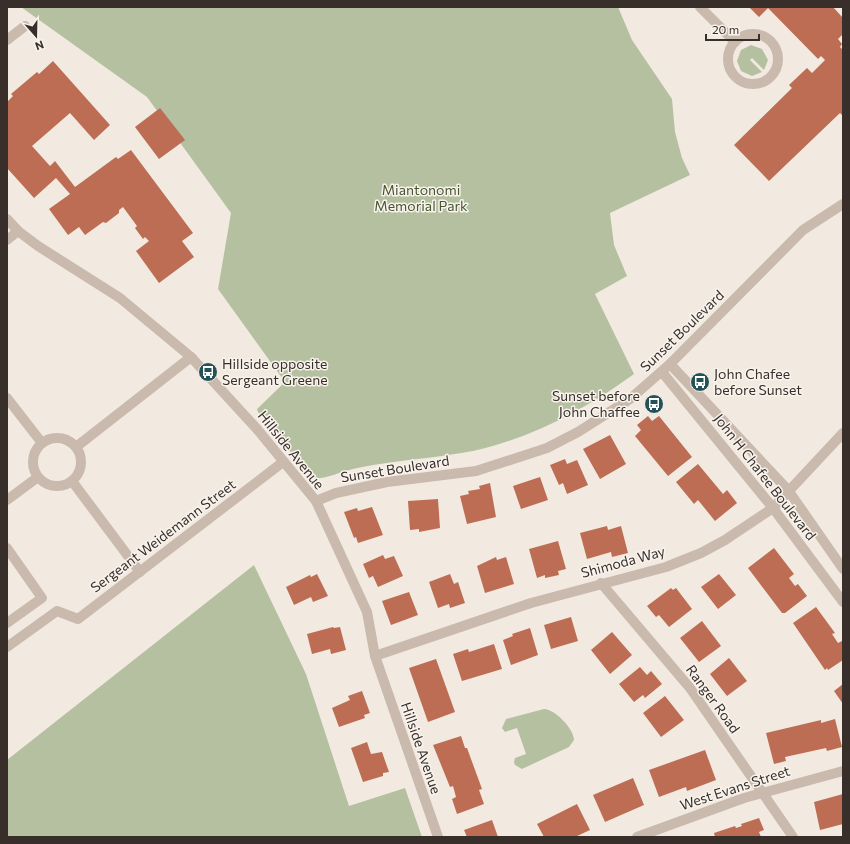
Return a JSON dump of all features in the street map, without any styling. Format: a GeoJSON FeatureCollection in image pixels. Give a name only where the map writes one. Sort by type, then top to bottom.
{"type":"FeatureCollection","features":[{"type":"Feature","properties":{"kind":"street"},"geometry":{"type":"LineString","coordinates":[[700,7],[735,42]]}},
{"type":"Feature","properties":{"kind":"street"},"geometry":{"type":"LineString","coordinates":[[7,40],[25,26]]}},
{"type":"Feature","properties":{"kind":"street"},"geometry":{"type":"LineString","coordinates":[[754,34],[769,40],[777,53],[778,61],[772,76],[759,84],[751,84],[737,78],[729,66],[728,58],[730,50],[735,42],[747,35],[754,34]]}},
{"type":"Feature","properties":{"kind":"street","name":"Sunset Boulevard"},"geometry":{"type":"LineString","coordinates":[[316,501],[336,493],[387,482],[476,470],[547,448],[578,432],[630,399],[662,372],[803,230],[843,204]]}},
{"type":"Feature","properties":{"kind":"street","name":"Hillside Avenue"},"geometry":{"type":"LineString","coordinates":[[7,220],[18,231],[120,298],[191,357],[257,429],[316,501],[367,612],[375,656],[438,837]]}},
{"type":"Feature","properties":{"kind":"street"},"geometry":{"type":"LineString","coordinates":[[7,240],[18,231]]}},
{"type":"Feature","properties":{"kind":"street"},"geometry":{"type":"LineString","coordinates":[[76,446],[191,357]]}},
{"type":"Feature","properties":{"kind":"street","name":"John H Chafee Boulevard"},"geometry":{"type":"LineString","coordinates":[[670,364],[788,490],[843,569]]}},
{"type":"Feature","properties":{"kind":"street","name":"John H Chafee Boulevard"},"geometry":{"type":"LineString","coordinates":[[662,372],[773,508],[843,602]]}},
{"type":"Feature","properties":{"kind":"street"},"geometry":{"type":"LineString","coordinates":[[7,398],[42,443]]}},
{"type":"Feature","properties":{"kind":"street","name":"Shimoda Way"},"geometry":{"type":"LineString","coordinates":[[375,656],[531,603],[666,566],[701,553],[725,540],[773,508],[788,490],[843,433]]}},
{"type":"Feature","properties":{"kind":"street"},"geometry":{"type":"LineString","coordinates":[[59,438],[76,446],[80,455],[81,464],[78,473],[72,481],[64,485],[54,486],[46,483],[38,477],[34,469],[33,459],[36,450],[42,443],[50,439],[59,438]]}},
{"type":"Feature","properties":{"kind":"street","name":"Sergeant Weidemann Street"},"geometry":{"type":"LineString","coordinates":[[7,647],[57,611],[78,618],[283,462]]}},
{"type":"Feature","properties":{"kind":"street"},"geometry":{"type":"LineString","coordinates":[[7,500],[38,477]]}},
{"type":"Feature","properties":{"kind":"street"},"geometry":{"type":"LineString","coordinates":[[72,481],[140,572]]}},
{"type":"Feature","properties":{"kind":"street"},"geometry":{"type":"LineString","coordinates":[[7,548],[42,598],[7,623]]}},
{"type":"Feature","properties":{"kind":"street","name":"Ranger Road"},"geometry":{"type":"LineString","coordinates":[[601,583],[690,688],[793,837]]}},
{"type":"Feature","properties":{"kind":"street","name":"West Evans Street"},"geometry":{"type":"LineString","coordinates":[[637,837],[762,792],[843,771]]}},
{"type":"Feature","properties":{"kind":"green space","name":"Miantonomi Memorial Park"},"geometry":{"type":"Polygon","coordinates":[[[21,7],[618,7],[632,40],[672,99],[675,132],[682,158],[690,175],[610,213],[614,245],[627,276],[595,294],[634,374],[597,399],[558,421],[495,445],[461,453],[370,465],[327,477],[312,478],[258,412],[257,409],[285,382],[218,289],[231,213],[147,97],[21,7]]]}},
{"type":"Feature","properties":{"kind":"green space"},"geometry":{"type":"Polygon","coordinates":[[[751,45],[762,49],[768,60],[764,70],[752,58],[750,60],[762,72],[752,76],[741,71],[737,61],[741,50],[751,45]]]}},
{"type":"Feature","properties":{"kind":"green space"},"geometry":{"type":"Polygon","coordinates":[[[254,565],[306,674],[349,806],[405,788],[422,837],[7,837],[7,760],[254,565]]]}},
{"type":"Feature","properties":{"kind":"green space"},"geometry":{"type":"Polygon","coordinates":[[[544,709],[553,712],[563,720],[571,731],[574,740],[569,747],[522,769],[515,765],[514,762],[515,758],[526,754],[517,728],[505,732],[502,728],[506,719],[544,709]]]}},
{"type":"Feature","properties":{"kind":"building"},"geometry":{"type":"Polygon","coordinates":[[[749,7],[833,7],[843,18],[843,34],[838,39],[842,44],[840,47],[843,50],[843,116],[840,113],[769,181],[734,145],[792,88],[789,85],[807,68],[812,73],[825,60],[821,56],[818,59],[768,8],[759,17],[749,7]]]}},
{"type":"Feature","properties":{"kind":"building"},"geometry":{"type":"Polygon","coordinates":[[[53,61],[110,125],[94,140],[70,113],[32,146],[50,166],[55,161],[75,187],[116,157],[118,159],[131,150],[193,233],[182,241],[194,257],[159,283],[136,251],[149,241],[145,237],[143,239],[135,228],[137,226],[123,207],[119,210],[119,213],[106,223],[103,222],[85,235],[79,227],[68,235],[49,209],[70,194],[56,178],[34,198],[7,168],[7,102],[13,96],[11,94],[37,72],[39,74],[53,61]]]}},
{"type":"Feature","properties":{"kind":"building"},"geometry":{"type":"Polygon","coordinates":[[[160,108],[185,140],[159,159],[135,127],[160,108]]]}},
{"type":"Feature","properties":{"kind":"building"},"geometry":{"type":"Polygon","coordinates":[[[648,416],[652,421],[659,416],[692,457],[668,476],[635,436],[641,430],[637,425],[648,416]]]}},
{"type":"Feature","properties":{"kind":"building"},"geometry":{"type":"Polygon","coordinates":[[[610,435],[626,464],[600,479],[583,449],[610,435]]]}},
{"type":"Feature","properties":{"kind":"building"},"geometry":{"type":"Polygon","coordinates":[[[565,459],[567,464],[577,460],[588,485],[567,494],[563,483],[559,485],[550,465],[565,459]]]}},
{"type":"Feature","properties":{"kind":"building"},"geometry":{"type":"Polygon","coordinates":[[[698,464],[723,494],[727,490],[737,503],[715,521],[698,500],[694,504],[676,482],[698,464]]]}},
{"type":"Feature","properties":{"kind":"building"},"geometry":{"type":"Polygon","coordinates":[[[540,477],[548,500],[521,509],[513,486],[540,477]]]}},
{"type":"Feature","properties":{"kind":"building"},"geometry":{"type":"Polygon","coordinates":[[[490,483],[496,517],[467,524],[460,496],[469,494],[468,491],[480,489],[479,486],[490,483]]]}},
{"type":"Feature","properties":{"kind":"building"},"geometry":{"type":"Polygon","coordinates":[[[438,499],[440,528],[419,532],[419,529],[410,530],[408,501],[438,499]]]}},
{"type":"Feature","properties":{"kind":"building"},"geometry":{"type":"Polygon","coordinates":[[[372,507],[383,535],[358,543],[356,537],[354,538],[344,512],[357,508],[358,511],[372,507]]]}},
{"type":"Feature","properties":{"kind":"building"},"geometry":{"type":"Polygon","coordinates":[[[607,526],[608,530],[621,526],[628,553],[612,557],[611,552],[587,559],[580,533],[607,526]]]}},
{"type":"Feature","properties":{"kind":"building"},"geometry":{"type":"Polygon","coordinates":[[[558,541],[566,569],[558,571],[559,575],[545,578],[545,575],[537,578],[529,549],[558,541]]]}},
{"type":"Feature","properties":{"kind":"building"},"geometry":{"type":"Polygon","coordinates":[[[774,548],[794,574],[789,578],[795,586],[798,584],[807,596],[785,613],[782,613],[748,568],[774,548]]]}},
{"type":"Feature","properties":{"kind":"building"},"geometry":{"type":"Polygon","coordinates":[[[383,555],[385,559],[394,556],[403,576],[378,587],[373,576],[369,578],[363,564],[383,555]]]}},
{"type":"Feature","properties":{"kind":"building"},"geometry":{"type":"Polygon","coordinates":[[[496,557],[497,560],[506,557],[514,584],[485,593],[477,566],[496,557]]]}},
{"type":"Feature","properties":{"kind":"building"},"geometry":{"type":"Polygon","coordinates":[[[317,574],[328,596],[313,602],[311,597],[294,605],[286,587],[310,575],[311,577],[317,574]]]}},
{"type":"Feature","properties":{"kind":"building"},"geometry":{"type":"Polygon","coordinates":[[[450,574],[454,584],[458,582],[465,603],[450,608],[449,604],[438,608],[429,582],[450,574]]]}},
{"type":"Feature","properties":{"kind":"building"},"geometry":{"type":"Polygon","coordinates":[[[719,574],[736,595],[718,609],[701,587],[719,574]]]}},
{"type":"Feature","properties":{"kind":"building"},"geometry":{"type":"Polygon","coordinates":[[[671,588],[673,590],[676,588],[692,609],[669,627],[659,615],[656,617],[647,606],[671,588]]]}},
{"type":"Feature","properties":{"kind":"building"},"geometry":{"type":"Polygon","coordinates":[[[409,592],[418,615],[391,625],[382,601],[409,592]]]}},
{"type":"Feature","properties":{"kind":"building"},"geometry":{"type":"Polygon","coordinates":[[[816,607],[835,633],[832,634],[838,643],[843,642],[843,660],[828,670],[827,668],[825,670],[793,623],[816,607]]]}},
{"type":"Feature","properties":{"kind":"building"},"geometry":{"type":"Polygon","coordinates":[[[571,617],[578,641],[551,649],[544,625],[571,617]]]}},
{"type":"Feature","properties":{"kind":"building"},"geometry":{"type":"Polygon","coordinates":[[[702,621],[721,646],[699,662],[680,638],[702,621]]]}},
{"type":"Feature","properties":{"kind":"building"},"geometry":{"type":"Polygon","coordinates":[[[333,627],[340,627],[346,650],[331,654],[330,649],[312,654],[307,634],[333,627]]]}},
{"type":"Feature","properties":{"kind":"building"},"geometry":{"type":"Polygon","coordinates":[[[530,628],[538,655],[511,665],[503,640],[513,636],[512,634],[530,628]]]}},
{"type":"Feature","properties":{"kind":"building"},"geometry":{"type":"Polygon","coordinates":[[[612,632],[632,655],[610,674],[591,650],[612,632]]]}},
{"type":"Feature","properties":{"kind":"building"},"geometry":{"type":"Polygon","coordinates":[[[494,644],[502,669],[462,681],[453,654],[468,649],[469,652],[494,644]]]}},
{"type":"Feature","properties":{"kind":"building"},"geometry":{"type":"Polygon","coordinates":[[[729,658],[747,681],[727,696],[710,674],[729,658]]]}},
{"type":"Feature","properties":{"kind":"building"},"geometry":{"type":"Polygon","coordinates":[[[436,659],[455,712],[428,722],[409,668],[436,659]]]}},
{"type":"Feature","properties":{"kind":"building"},"geometry":{"type":"Polygon","coordinates":[[[640,667],[647,675],[651,671],[662,684],[645,698],[643,695],[634,702],[619,684],[640,667]]]}},
{"type":"Feature","properties":{"kind":"building"},"geometry":{"type":"Polygon","coordinates":[[[843,684],[843,704],[834,691],[843,684]]]}},
{"type":"Feature","properties":{"kind":"building"},"geometry":{"type":"Polygon","coordinates":[[[362,691],[370,713],[364,715],[365,718],[339,727],[332,708],[350,700],[348,696],[362,691]]]}},
{"type":"Feature","properties":{"kind":"building"},"geometry":{"type":"Polygon","coordinates":[[[665,696],[684,720],[661,737],[643,713],[665,696]]]}},
{"type":"Feature","properties":{"kind":"building"},"geometry":{"type":"Polygon","coordinates":[[[835,719],[842,747],[827,751],[826,748],[785,757],[786,761],[774,764],[766,733],[821,720],[821,723],[835,719]]]}},
{"type":"Feature","properties":{"kind":"building"},"geometry":{"type":"Polygon","coordinates":[[[461,736],[482,789],[479,790],[484,804],[457,814],[452,799],[456,797],[453,786],[450,787],[433,745],[461,736]]]}},
{"type":"Feature","properties":{"kind":"building"},"geometry":{"type":"Polygon","coordinates":[[[367,742],[371,754],[382,752],[389,772],[383,773],[383,776],[363,782],[351,748],[367,742]]]}},
{"type":"Feature","properties":{"kind":"building"},"geometry":{"type":"Polygon","coordinates":[[[705,750],[716,780],[687,791],[686,787],[659,797],[649,770],[705,750]]]}},
{"type":"Feature","properties":{"kind":"building"},"geometry":{"type":"Polygon","coordinates":[[[633,778],[644,805],[605,822],[593,795],[633,778]]]}},
{"type":"Feature","properties":{"kind":"building"},"geometry":{"type":"Polygon","coordinates":[[[843,794],[843,824],[820,830],[814,802],[843,794]]]}},
{"type":"Feature","properties":{"kind":"building"},"geometry":{"type":"Polygon","coordinates":[[[577,804],[590,830],[575,837],[544,837],[537,824],[577,804]]]}},
{"type":"Feature","properties":{"kind":"building"},"geometry":{"type":"Polygon","coordinates":[[[759,818],[764,830],[759,832],[761,837],[715,837],[714,833],[735,826],[736,828],[742,826],[741,824],[759,818]]]}},
{"type":"Feature","properties":{"kind":"building"},"geometry":{"type":"Polygon","coordinates":[[[492,820],[498,837],[467,837],[464,830],[492,820]]]}},
{"type":"Feature","properties":{"kind":"place","name":"Hillside opposite Sergeant Greene"},"geometry":{"type":"Point","coordinates":[208,372]}},
{"type":"Feature","properties":{"kind":"place","name":"John Chafee before Sunset"},"geometry":{"type":"Point","coordinates":[700,382]}},
{"type":"Feature","properties":{"kind":"place","name":"Sunset before John Chaffee"},"geometry":{"type":"Point","coordinates":[654,404]}}]}
